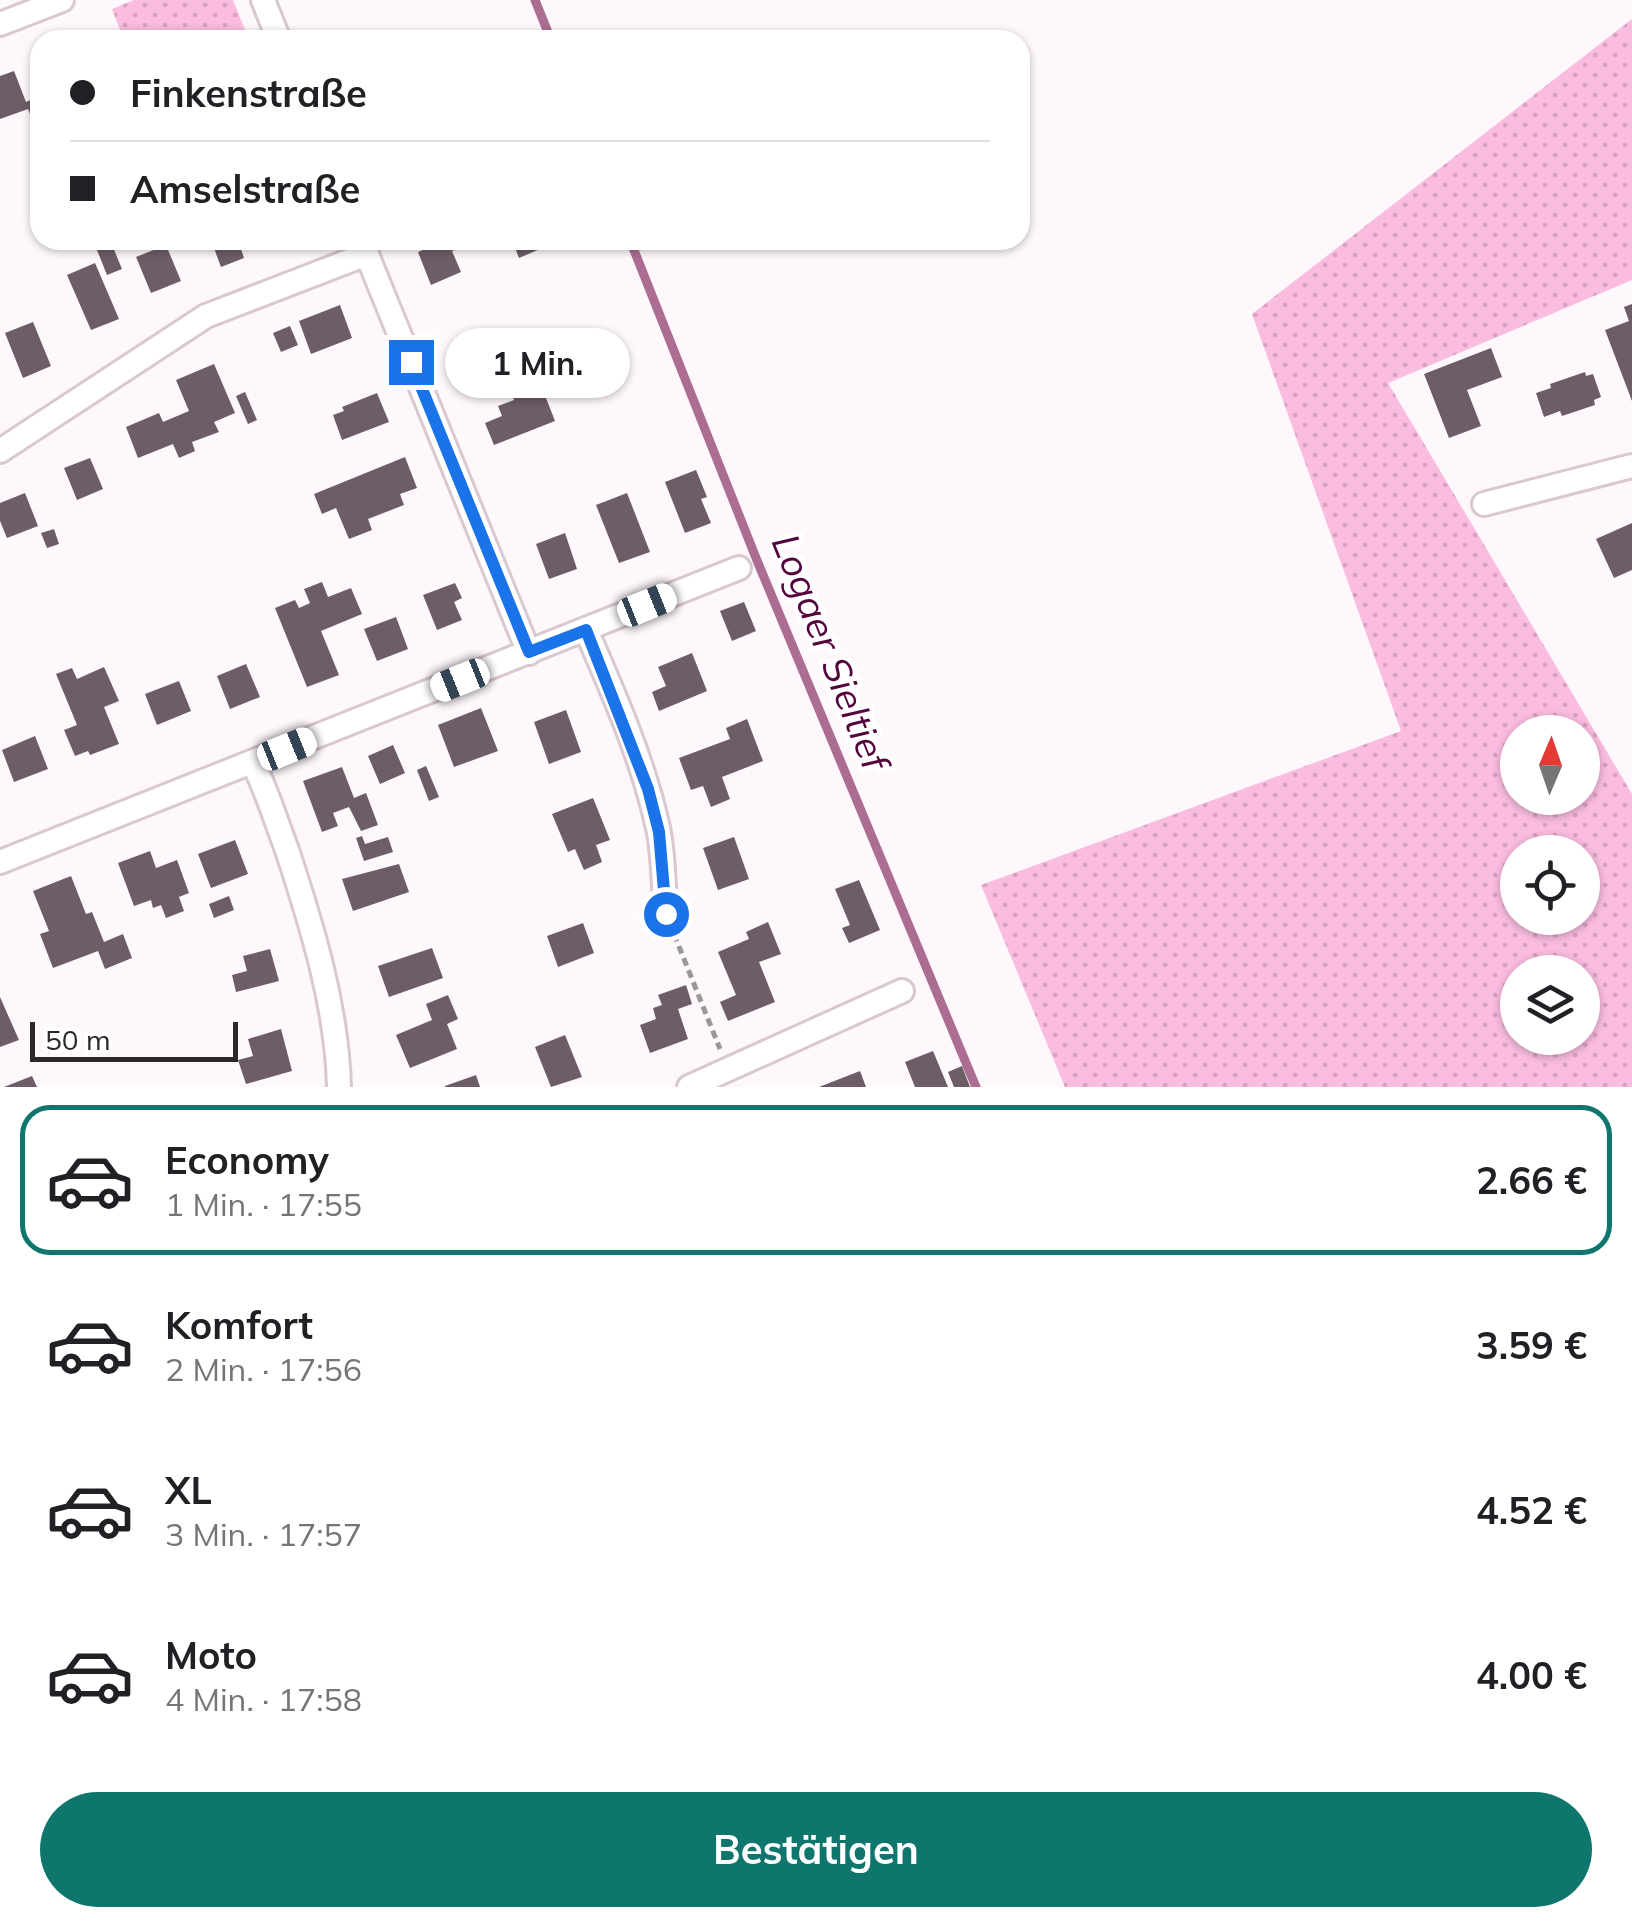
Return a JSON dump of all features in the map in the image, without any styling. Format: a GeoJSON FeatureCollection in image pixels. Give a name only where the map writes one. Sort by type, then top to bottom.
{"type":"FeatureCollection","features":[{"type":"Feature","properties":{"kind":"street"},"geometry":{"type":"LineString","coordinates":[[0,24],[62,0]]}},
{"type":"Feature","properties":{"kind":"street"},"geometry":{"type":"LineString","coordinates":[[263,0],[276,30]]}},
{"type":"Feature","properties":{"kind":"street"},"geometry":{"type":"LineString","coordinates":[[0,450],[206,316],[357,250]]}},
{"type":"Feature","properties":{"kind":"street"},"geometry":{"type":"LineString","coordinates":[[365,250],[529,652]]}},
{"type":"Feature","properties":{"kind":"street"},"geometry":{"type":"LineString","coordinates":[[1484,504],[1632,466]]}},
{"type":"Feature","properties":{"kind":"street"},"geometry":{"type":"LineString","coordinates":[[0,862],[739,568]]}},
{"type":"Feature","properties":{"kind":"street"},"geometry":{"type":"LineString","coordinates":[[586,630],[648,789],[659,832],[666,914]]}},
{"type":"Feature","properties":{"kind":"street"},"geometry":{"type":"LineString","coordinates":[[253,763],[265,786],[307,910],[324,978],[339,1087]]}},
{"type":"Feature","properties":{"kind":"street"},"geometry":{"type":"LineString","coordinates":[[689,1087],[902,992]]}},
{"type":"Feature","properties":{"kind":"path"},"geometry":{"type":"LineString","coordinates":[[666,914],[729,1070]]}},
{"type":"Feature","properties":{"kind":"shaded area"},"geometry":{"type":"Polygon","coordinates":[[[134,0],[233,0],[245,30],[120,30],[112,9],[134,0]]]}},
{"type":"Feature","properties":{"kind":"shaded area"},"geometry":{"type":"Polygon","coordinates":[[[1632,19],[1632,280],[1388,383],[1585,715],[1500,715],[1500,815],[1600,815],[1600,740],[1632,794],[1632,1087],[1065,1087],[981,885],[1401,731],[1252,314],[1632,19]]]}},
{"type":"Feature","properties":{"kind":"building"},"geometry":{"type":"Polygon","coordinates":[[[14,71],[26,102],[30,100],[30,114],[28,109],[0,119],[0,76],[14,71]]]}},
{"type":"Feature","properties":{"kind":"building"},"geometry":{"type":"Polygon","coordinates":[[[97,250],[114,250],[122,269],[107,275],[97,250]]]}},
{"type":"Feature","properties":{"kind":"building"},"geometry":{"type":"Polygon","coordinates":[[[154,250],[168,250],[181,281],[151,293],[136,257],[154,250]]]}},
{"type":"Feature","properties":{"kind":"building"},"geometry":{"type":"Polygon","coordinates":[[[215,250],[241,250],[244,258],[221,267],[215,250]]]}},
{"type":"Feature","properties":{"kind":"building"},"geometry":{"type":"Polygon","coordinates":[[[455,250],[461,272],[431,285],[418,252],[455,250]]]}},
{"type":"Feature","properties":{"kind":"building"},"geometry":{"type":"Polygon","coordinates":[[[516,250],[538,250],[519,258],[516,250]]]}},
{"type":"Feature","properties":{"kind":"building"},"geometry":{"type":"Polygon","coordinates":[[[95,263],[119,319],[91,330],[67,275],[95,263]]]}},
{"type":"Feature","properties":{"kind":"building"},"geometry":{"type":"Polygon","coordinates":[[[1632,304],[1632,401],[1605,330],[1629,321],[1624,307],[1632,304]]]}},
{"type":"Feature","properties":{"kind":"building"},"geometry":{"type":"Polygon","coordinates":[[[340,305],[352,338],[311,354],[299,321],[340,305]]]}},
{"type":"Feature","properties":{"kind":"building"},"geometry":{"type":"Polygon","coordinates":[[[33,322],[51,366],[23,378],[5,333],[33,322]]]}},
{"type":"Feature","properties":{"kind":"building"},"geometry":{"type":"Polygon","coordinates":[[[290,326],[298,345],[281,352],[273,333],[290,326]]]}},
{"type":"Feature","properties":{"kind":"building"},"geometry":{"type":"Polygon","coordinates":[[[487,328],[493,343],[508,337],[517,361],[502,366],[498,355],[462,369],[452,342],[487,328]]]}},
{"type":"Feature","properties":{"kind":"building"},"geometry":{"type":"Polygon","coordinates":[[[1491,348],[1502,377],[1467,390],[1481,426],[1449,438],[1424,374],[1491,348]]]}},
{"type":"Feature","properties":{"kind":"building"},"geometry":{"type":"Polygon","coordinates":[[[214,364],[235,413],[214,422],[219,432],[192,442],[195,451],[179,458],[173,444],[138,458],[126,427],[159,413],[163,422],[189,411],[176,380],[214,364]]]}},
{"type":"Feature","properties":{"kind":"building"},"geometry":{"type":"Polygon","coordinates":[[[1585,372],[1586,376],[1593,374],[1601,397],[1594,400],[1595,405],[1562,416],[1560,411],[1544,417],[1536,393],[1585,372]]]}},
{"type":"Feature","properties":{"kind":"building"},"geometry":{"type":"Polygon","coordinates":[[[539,380],[555,421],[494,445],[485,423],[502,416],[498,406],[514,400],[510,390],[539,380]]]}},
{"type":"Feature","properties":{"kind":"building"},"geometry":{"type":"Polygon","coordinates":[[[245,392],[257,420],[248,424],[236,396],[245,392]]]}},
{"type":"Feature","properties":{"kind":"building"},"geometry":{"type":"Polygon","coordinates":[[[377,393],[389,422],[342,440],[333,415],[344,411],[342,407],[377,393]]]}},
{"type":"Feature","properties":{"kind":"building"},"geometry":{"type":"Polygon","coordinates":[[[405,457],[417,488],[400,494],[404,505],[368,519],[372,530],[349,539],[336,508],[322,514],[314,494],[405,457]]]}},
{"type":"Feature","properties":{"kind":"building"},"geometry":{"type":"Polygon","coordinates":[[[90,458],[103,489],[77,500],[64,468],[90,458]]]}},
{"type":"Feature","properties":{"kind":"building"},"geometry":{"type":"Polygon","coordinates":[[[696,470],[707,497],[701,499],[711,523],[685,533],[665,482],[696,470]]]}},
{"type":"Feature","properties":{"kind":"building"},"geometry":{"type":"Polygon","coordinates":[[[25,493],[38,526],[7,538],[0,521],[0,503],[25,493]]]}},
{"type":"Feature","properties":{"kind":"building"},"geometry":{"type":"Polygon","coordinates":[[[627,493],[650,552],[619,563],[596,505],[627,493]]]}},
{"type":"Feature","properties":{"kind":"building"},"geometry":{"type":"Polygon","coordinates":[[[1632,523],[1632,570],[1614,578],[1596,539],[1632,523]]]}},
{"type":"Feature","properties":{"kind":"building"},"geometry":{"type":"Polygon","coordinates":[[[54,529],[59,544],[47,548],[41,533],[54,529]]]}},
{"type":"Feature","properties":{"kind":"building"},"geometry":{"type":"Polygon","coordinates":[[[565,533],[577,569],[549,579],[536,544],[565,533]]]}},
{"type":"Feature","properties":{"kind":"building"},"geometry":{"type":"Polygon","coordinates":[[[322,582],[328,597],[351,588],[362,614],[321,631],[339,675],[307,687],[275,608],[295,600],[299,608],[310,603],[304,589],[322,582]]]}},
{"type":"Feature","properties":{"kind":"building"},"geometry":{"type":"Polygon","coordinates":[[[455,583],[462,598],[454,602],[462,620],[437,630],[423,595],[455,583]]]}},
{"type":"Feature","properties":{"kind":"building"},"geometry":{"type":"Polygon","coordinates":[[[744,602],[756,631],[732,641],[720,611],[744,602]]]}},
{"type":"Feature","properties":{"kind":"building"},"geometry":{"type":"Polygon","coordinates":[[[396,617],[408,649],[377,661],[364,629],[396,617]]]}},
{"type":"Feature","properties":{"kind":"building"},"geometry":{"type":"Polygon","coordinates":[[[692,653],[707,691],[659,711],[652,692],[666,686],[658,667],[692,653]]]}},
{"type":"Feature","properties":{"kind":"building"},"geometry":{"type":"Polygon","coordinates":[[[246,664],[260,697],[230,709],[217,676],[246,664]]]}},
{"type":"Feature","properties":{"kind":"building"},"geometry":{"type":"Polygon","coordinates":[[[104,667],[119,701],[104,707],[119,744],[75,756],[64,730],[77,725],[56,674],[72,668],[77,679],[104,667]]]}},
{"type":"Feature","properties":{"kind":"building"},"geometry":{"type":"Polygon","coordinates":[[[179,681],[191,711],[157,725],[145,694],[179,681]]]}},
{"type":"Feature","properties":{"kind":"building"},"geometry":{"type":"Polygon","coordinates":[[[481,708],[498,751],[454,767],[438,725],[481,708]]]}},
{"type":"Feature","properties":{"kind":"building"},"geometry":{"type":"Polygon","coordinates":[[[566,710],[581,752],[549,764],[534,722],[566,710]]]}},
{"type":"Feature","properties":{"kind":"building"},"geometry":{"type":"Polygon","coordinates":[[[747,719],[763,761],[722,777],[730,799],[711,807],[703,786],[691,790],[679,758],[730,739],[726,728],[747,719]]]}},
{"type":"Feature","properties":{"kind":"building"},"geometry":{"type":"Polygon","coordinates":[[[35,736],[48,769],[14,782],[2,750],[35,736]]]}},
{"type":"Feature","properties":{"kind":"building"},"geometry":{"type":"Polygon","coordinates":[[[393,745],[405,773],[380,784],[368,756],[393,745]]]}},
{"type":"Feature","properties":{"kind":"building"},"geometry":{"type":"Polygon","coordinates":[[[426,766],[439,797],[429,801],[417,770],[426,766]]]}},
{"type":"Feature","properties":{"kind":"building"},"geometry":{"type":"Polygon","coordinates":[[[342,767],[354,798],[366,793],[378,825],[361,831],[349,807],[333,813],[338,826],[322,832],[303,781],[342,767]]]}},
{"type":"Feature","properties":{"kind":"building"},"geometry":{"type":"Polygon","coordinates":[[[593,798],[610,840],[596,845],[602,862],[584,870],[575,849],[568,852],[552,814],[593,798]]]}},
{"type":"Feature","properties":{"kind":"building"},"geometry":{"type":"Polygon","coordinates":[[[362,836],[365,844],[388,837],[393,852],[364,861],[356,838],[362,836]]]}},
{"type":"Feature","properties":{"kind":"building"},"geometry":{"type":"Polygon","coordinates":[[[734,837],[749,879],[718,890],[703,848],[734,837]]]}},
{"type":"Feature","properties":{"kind":"building"},"geometry":{"type":"Polygon","coordinates":[[[235,840],[248,874],[211,888],[198,854],[235,840]]]}},
{"type":"Feature","properties":{"kind":"building"},"geometry":{"type":"Polygon","coordinates":[[[150,851],[156,868],[177,860],[189,893],[179,897],[184,911],[166,918],[161,905],[153,908],[151,900],[134,906],[118,863],[150,851]]]}},
{"type":"Feature","properties":{"kind":"building"},"geometry":{"type":"Polygon","coordinates":[[[399,864],[409,892],[353,911],[342,879],[399,864]]]}},
{"type":"Feature","properties":{"kind":"building"},"geometry":{"type":"Polygon","coordinates":[[[71,876],[86,914],[92,912],[104,942],[123,934],[132,958],[105,969],[98,951],[53,968],[40,934],[49,931],[33,891],[71,876]]]}},
{"type":"Feature","properties":{"kind":"building"},"geometry":{"type":"Polygon","coordinates":[[[859,880],[880,930],[849,943],[842,928],[850,925],[835,889],[859,880]]]}},
{"type":"Feature","properties":{"kind":"building"},"geometry":{"type":"Polygon","coordinates":[[[229,896],[234,910],[214,918],[209,904],[229,896]]]}},
{"type":"Feature","properties":{"kind":"building"},"geometry":{"type":"Polygon","coordinates":[[[768,922],[781,954],[759,962],[775,1002],[728,1021],[720,1002],[736,995],[718,952],[749,939],[746,932],[768,922]]]}},
{"type":"Feature","properties":{"kind":"building"},"geometry":{"type":"Polygon","coordinates":[[[583,923],[594,953],[558,967],[547,936],[583,923]]]}},
{"type":"Feature","properties":{"kind":"building"},"geometry":{"type":"Polygon","coordinates":[[[432,948],[443,978],[389,997],[378,966],[432,948]]]}},
{"type":"Feature","properties":{"kind":"building"},"geometry":{"type":"Polygon","coordinates":[[[270,949],[279,981],[236,992],[232,975],[247,971],[243,956],[270,949]]]}},
{"type":"Feature","properties":{"kind":"building"},"geometry":{"type":"Polygon","coordinates":[[[686,985],[692,1004],[678,1009],[688,1039],[650,1053],[640,1025],[656,1019],[653,1008],[662,1005],[658,995],[686,985]]]}},
{"type":"Feature","properties":{"kind":"building"},"geometry":{"type":"Polygon","coordinates":[[[448,995],[458,1019],[447,1024],[457,1049],[410,1068],[396,1035],[432,1020],[426,1004],[448,995]]]}},
{"type":"Feature","properties":{"kind":"building"},"geometry":{"type":"Polygon","coordinates":[[[0,997],[19,1040],[0,1047],[0,997]]]}},
{"type":"Feature","properties":{"kind":"building"},"geometry":{"type":"Polygon","coordinates":[[[281,1029],[292,1071],[246,1084],[238,1060],[253,1056],[248,1039],[281,1029]]]}},
{"type":"Feature","properties":{"kind":"building"},"geometry":{"type":"Polygon","coordinates":[[[565,1035],[582,1077],[551,1087],[535,1047],[565,1035]]]}},
{"type":"Feature","properties":{"kind":"building"},"geometry":{"type":"Polygon","coordinates":[[[933,1051],[948,1087],[915,1087],[905,1062],[933,1051]]]}},
{"type":"Feature","properties":{"kind":"building"},"geometry":{"type":"Polygon","coordinates":[[[962,1066],[970,1087],[954,1087],[948,1072],[962,1066]]]}},
{"type":"Feature","properties":{"kind":"building"},"geometry":{"type":"Polygon","coordinates":[[[860,1071],[866,1087],[819,1087],[860,1071]]]}},
{"type":"Feature","properties":{"kind":"building"},"geometry":{"type":"Polygon","coordinates":[[[476,1075],[480,1087],[445,1087],[445,1086],[476,1075]]]}},
{"type":"Feature","properties":{"kind":"building"},"geometry":{"type":"Polygon","coordinates":[[[32,1076],[37,1087],[4,1087],[32,1076]]]}},
{"type":"Feature","properties":{"kind":"waterway","name":"Logaer Sieltief"},"geometry":{"type":"LineString","coordinates":[[535,0],[547,30]]}},
{"type":"Feature","properties":{"kind":"waterway","name":"Logaer Sieltief"},"geometry":{"type":"LineString","coordinates":[[634,250],[756,558],[976,1087]]}},
{"type":"Feature","properties":{"kind":"route"},"geometry":{"type":"LineString","coordinates":[[411,362],[529,652],[586,630],[648,789],[659,832],[666,914]]}}]}
